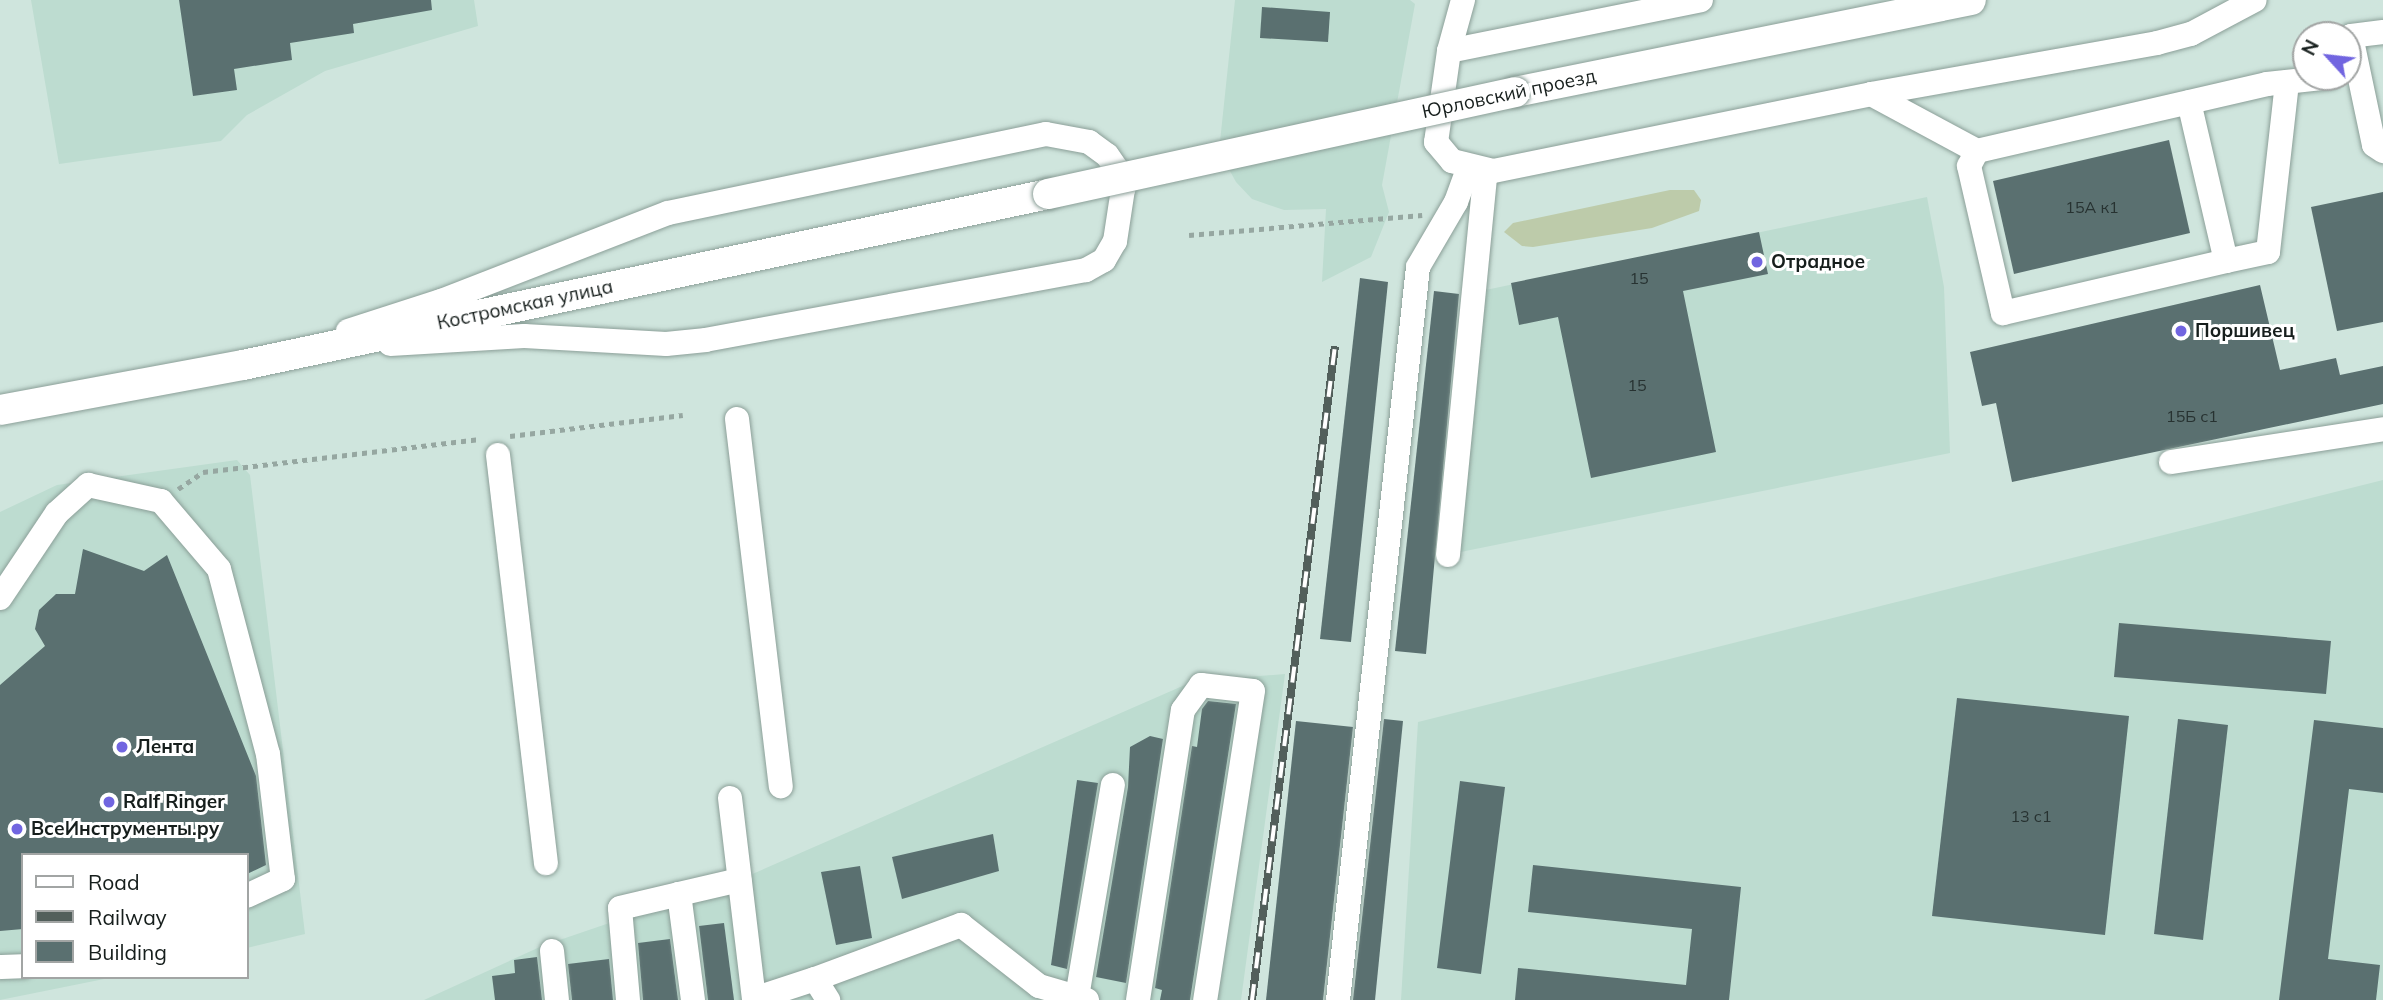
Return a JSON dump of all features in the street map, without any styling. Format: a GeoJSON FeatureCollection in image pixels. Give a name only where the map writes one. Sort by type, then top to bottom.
{"type":"FeatureCollection","features":[{"type":"Feature","properties":{"kind":"main road","name":"Юрловский проезд"},"geometry":{"type":"LineString","coordinates":[[1048,194],[1515,92],[1970,0]]}},
{"type":"Feature","properties":{"kind":"main road","name":"Костромская улица"},"geometry":{"type":"LineString","coordinates":[[0,410],[243,365],[1048,194]]}},
{"type":"Feature","properties":{"kind":"street"},"geometry":{"type":"LineString","coordinates":[[1463,0],[1449,51],[1436,128],[1441,150],[1452,161],[1478,168],[1524,168],[1871,94],[2157,43],[2191,34],[2255,0]]}},
{"type":"Feature","properties":{"kind":"street"},"geometry":{"type":"LineString","coordinates":[[1449,51],[1701,0]]}},
{"type":"Feature","properties":{"kind":"street"},"geometry":{"type":"LineString","coordinates":[[2362,35],[2383,32]]}},
{"type":"Feature","properties":{"kind":"street"},"geometry":{"type":"LineString","coordinates":[[1871,94],[1977,151],[2189,102],[2292,81]]}},
{"type":"Feature","properties":{"kind":"street"},"geometry":{"type":"LineString","coordinates":[[1977,151],[1969,166],[2003,313],[2267,252],[2287,82]]}},
{"type":"Feature","properties":{"kind":"street"},"geometry":{"type":"LineString","coordinates":[[2359,91],[2374,145],[2383,151]]}},
{"type":"Feature","properties":{"kind":"street"},"geometry":{"type":"LineString","coordinates":[[2189,102],[2226,261]]}},
{"type":"Feature","properties":{"kind":"street"},"geometry":{"type":"LineString","coordinates":[[243,365],[441,301],[668,213],[1046,134],[1089,142],[1107,155],[1118,171],[1123,189],[1115,241],[1104,260],[1086,270],[706,340],[666,344],[524,336],[323,348]]}},
{"type":"Feature","properties":{"kind":"street"},"geometry":{"type":"LineString","coordinates":[[1448,555],[1478,168]]}},
{"type":"Feature","properties":{"kind":"street"},"geometry":{"type":"LineString","coordinates":[[1338,1000],[1418,267],[1478,168]]}},
{"type":"Feature","properties":{"kind":"street"},"geometry":{"type":"LineString","coordinates":[[737,419],[781,786]]}},
{"type":"Feature","properties":{"kind":"street"},"geometry":{"type":"LineString","coordinates":[[2171,462],[2383,429]]}},
{"type":"Feature","properties":{"kind":"street"},"geometry":{"type":"LineString","coordinates":[[498,443],[546,863]]}},
{"type":"Feature","properties":{"kind":"street"},"geometry":{"type":"LineString","coordinates":[[0,598],[57,513],[88,485],[161,501],[219,569],[268,754],[283,878],[248,896]]}},
{"type":"Feature","properties":{"kind":"street"},"geometry":{"type":"LineString","coordinates":[[1138,1000],[1183,710],[1201,685],[1253,691],[1205,1000]]}},
{"type":"Feature","properties":{"kind":"street"},"geometry":{"type":"LineString","coordinates":[[730,798],[754,999],[821,990],[961,925],[1039,986],[1082,998],[1113,786]]}},
{"type":"Feature","properties":{"kind":"street"},"geometry":{"type":"LineString","coordinates":[[628,1000],[620,908],[739,880]]}},
{"type":"Feature","properties":{"kind":"street"},"geometry":{"type":"LineString","coordinates":[[678,894],[693,1000]]}},
{"type":"Feature","properties":{"kind":"street"},"geometry":{"type":"LineString","coordinates":[[552,951],[557,1000]]}},
{"type":"Feature","properties":{"kind":"street"},"geometry":{"type":"LineString","coordinates":[[0,967],[21,966]]}},
{"type":"Feature","properties":{"kind":"path"},"geometry":{"type":"LineString","coordinates":[[1189,234],[1432,215]]}},
{"type":"Feature","properties":{"kind":"path"},"geometry":{"type":"LineString","coordinates":[[161,501],[203,472],[498,443],[683,415]]}},
{"type":"Feature","properties":{"kind":"shaded area"},"geometry":{"type":"Polygon","coordinates":[[[31,0],[474,0],[478,26],[325,71],[247,115],[221,141],[59,164],[31,0]]]}},
{"type":"Feature","properties":{"kind":"shaded area"},"geometry":{"type":"Polygon","coordinates":[[[1235,0],[1410,0],[1415,4],[1382,185],[1389,212],[1371,257],[1322,282],[1326,209],[1284,210],[1252,199],[1236,182],[1219,151],[1235,0]]]}},
{"type":"Feature","properties":{"kind":"shaded area"},"geometry":{"type":"Polygon","coordinates":[[[1670,190],[1694,190],[1701,200],[1699,211],[1652,228],[1533,247],[1522,246],[1504,232],[1513,223],[1670,190]]]}},
{"type":"Feature","properties":{"kind":"shaded area"},"geometry":{"type":"Polygon","coordinates":[[[1927,197],[1944,287],[1950,453],[1436,557],[1462,295],[1927,197]]]}},
{"type":"Feature","properties":{"kind":"shaded area"},"geometry":{"type":"Polygon","coordinates":[[[237,460],[250,475],[305,934],[248,948],[248,853],[21,853],[21,979],[104,979],[0,1000],[0,512],[57,485],[237,460]]]}},
{"type":"Feature","properties":{"kind":"shaded area"},"geometry":{"type":"Polygon","coordinates":[[[2383,480],[2383,1000],[1401,1000],[1418,722],[2383,480]]]}},
{"type":"Feature","properties":{"kind":"shaded area"},"geometry":{"type":"Polygon","coordinates":[[[1285,674],[1241,1000],[424,1000],[542,946],[750,875],[1194,681],[1285,674]]]}},
{"type":"Feature","properties":{"kind":"building"},"geometry":{"type":"Polygon","coordinates":[[[179,0],[431,0],[432,10],[353,24],[354,33],[290,43],[292,60],[234,69],[237,90],[193,96],[179,0]]]}},
{"type":"Feature","properties":{"kind":"building"},"geometry":{"type":"Polygon","coordinates":[[[1262,7],[1330,12],[1328,42],[1260,38],[1262,7]]]}},
{"type":"Feature","properties":{"kind":"building"},"geometry":{"type":"Polygon","coordinates":[[[2169,140],[2190,233],[2014,274],[1993,181],[2169,140]]]}},
{"type":"Feature","properties":{"kind":"building"},"geometry":{"type":"Polygon","coordinates":[[[2383,192],[2383,322],[2337,331],[2311,207],[2383,192]]]}},
{"type":"Feature","properties":{"kind":"building"},"geometry":{"type":"Polygon","coordinates":[[[1759,232],[1768,274],[1683,291],[1716,452],[1591,478],[1558,317],[1519,325],[1511,283],[1759,232]]]}},
{"type":"Feature","properties":{"kind":"building"},"geometry":{"type":"Polygon","coordinates":[[[1360,278],[1388,282],[1351,642],[1320,639],[1360,278]]]}},
{"type":"Feature","properties":{"kind":"building"},"geometry":{"type":"Polygon","coordinates":[[[2260,285],[2280,370],[2336,358],[2340,375],[2383,366],[2383,404],[2012,482],[1996,403],[1982,406],[1970,352],[2260,285]]]}},
{"type":"Feature","properties":{"kind":"building"},"geometry":{"type":"Polygon","coordinates":[[[1434,291],[1459,294],[1426,654],[1395,651],[1434,291]]]}},
{"type":"Feature","properties":{"kind":"building","name":"Лента"},"geometry":{"type":"Polygon","coordinates":[[[83,549],[144,571],[167,555],[256,776],[266,865],[248,874],[248,853],[21,853],[21,929],[0,931],[0,685],[45,646],[35,629],[39,610],[56,594],[75,594],[83,549]]]}},
{"type":"Feature","properties":{"kind":"building"},"geometry":{"type":"Polygon","coordinates":[[[2119,623],[2331,641],[2326,694],[2114,677],[2119,623]]]}},
{"type":"Feature","properties":{"kind":"building"},"geometry":{"type":"Polygon","coordinates":[[[1957,698],[2129,716],[2105,935],[1932,916],[1957,698]]]}},
{"type":"Feature","properties":{"kind":"building"},"geometry":{"type":"Polygon","coordinates":[[[1208,701],[1236,704],[1190,1000],[1160,1000],[1162,990],[1155,988],[1192,746],[1197,747],[1202,709],[1208,701]]]}},
{"type":"Feature","properties":{"kind":"building"},"geometry":{"type":"Polygon","coordinates":[[[1384,719],[1403,721],[1375,1000],[1353,1000],[1384,719]]]}},
{"type":"Feature","properties":{"kind":"building"},"geometry":{"type":"Polygon","coordinates":[[[2178,719],[2228,725],[2203,940],[2154,934],[2178,719]]]}},
{"type":"Feature","properties":{"kind":"building"},"geometry":{"type":"Polygon","coordinates":[[[2314,720],[2383,728],[2383,793],[2349,789],[2328,959],[2380,965],[2376,1000],[2279,1000],[2314,720]]]}},
{"type":"Feature","properties":{"kind":"building"},"geometry":{"type":"Polygon","coordinates":[[[1296,721],[1353,727],[1323,1000],[1266,1000],[1296,721]]]}},
{"type":"Feature","properties":{"kind":"building"},"geometry":{"type":"Polygon","coordinates":[[[1150,736],[1163,739],[1126,983],[1096,977],[1128,787],[1130,747],[1150,736]]]}},
{"type":"Feature","properties":{"kind":"building"},"geometry":{"type":"Polygon","coordinates":[[[1077,780],[1098,783],[1067,969],[1051,965],[1077,780]]]}},
{"type":"Feature","properties":{"kind":"building"},"geometry":{"type":"Polygon","coordinates":[[[1460,781],[1505,787],[1481,974],[1437,968],[1460,781]]]}},
{"type":"Feature","properties":{"kind":"building"},"geometry":{"type":"Polygon","coordinates":[[[993,834],[999,871],[902,899],[892,857],[993,834]]]}},
{"type":"Feature","properties":{"kind":"building"},"geometry":{"type":"Polygon","coordinates":[[[1533,865],[1741,887],[1729,1000],[1515,1000],[1518,968],[1686,985],[1692,929],[1528,912],[1533,865]]]}},
{"type":"Feature","properties":{"kind":"building"},"geometry":{"type":"Polygon","coordinates":[[[860,866],[872,938],[836,945],[821,872],[860,866]]]}},
{"type":"Feature","properties":{"kind":"building"},"geometry":{"type":"Polygon","coordinates":[[[724,923],[734,1000],[708,1000],[699,926],[724,923]]]}},
{"type":"Feature","properties":{"kind":"building"},"geometry":{"type":"Polygon","coordinates":[[[670,939],[678,1000],[643,1000],[638,943],[670,939]]]}},
{"type":"Feature","properties":{"kind":"building"},"geometry":{"type":"Polygon","coordinates":[[[537,957],[542,1000],[495,1000],[492,976],[515,973],[514,960],[537,957]]]}},
{"type":"Feature","properties":{"kind":"building"},"geometry":{"type":"Polygon","coordinates":[[[609,959],[613,1000],[572,1000],[568,964],[609,959]]]}},
{"type":"Feature","properties":{"kind":"railway"},"geometry":{"type":"LineString","coordinates":[[1252,1000],[1335,346]]}},
{"type":"Feature","properties":{"kind":"place","name":"Отрадное"},"geometry":{"type":"Point","coordinates":[1757,262]}},
{"type":"Feature","properties":{"kind":"place","name":"Поршивец"},"geometry":{"type":"Point","coordinates":[2181,331]}},
{"type":"Feature","properties":{"kind":"place","name":"Лента"},"geometry":{"type":"Point","coordinates":[122,747]}},
{"type":"Feature","properties":{"kind":"place","name":"Ralf Ringer"},"geometry":{"type":"Point","coordinates":[109,802]}},
{"type":"Feature","properties":{"kind":"place","name":"ВсеИнструменты.ру"},"geometry":{"type":"Point","coordinates":[17,829]}}]}
